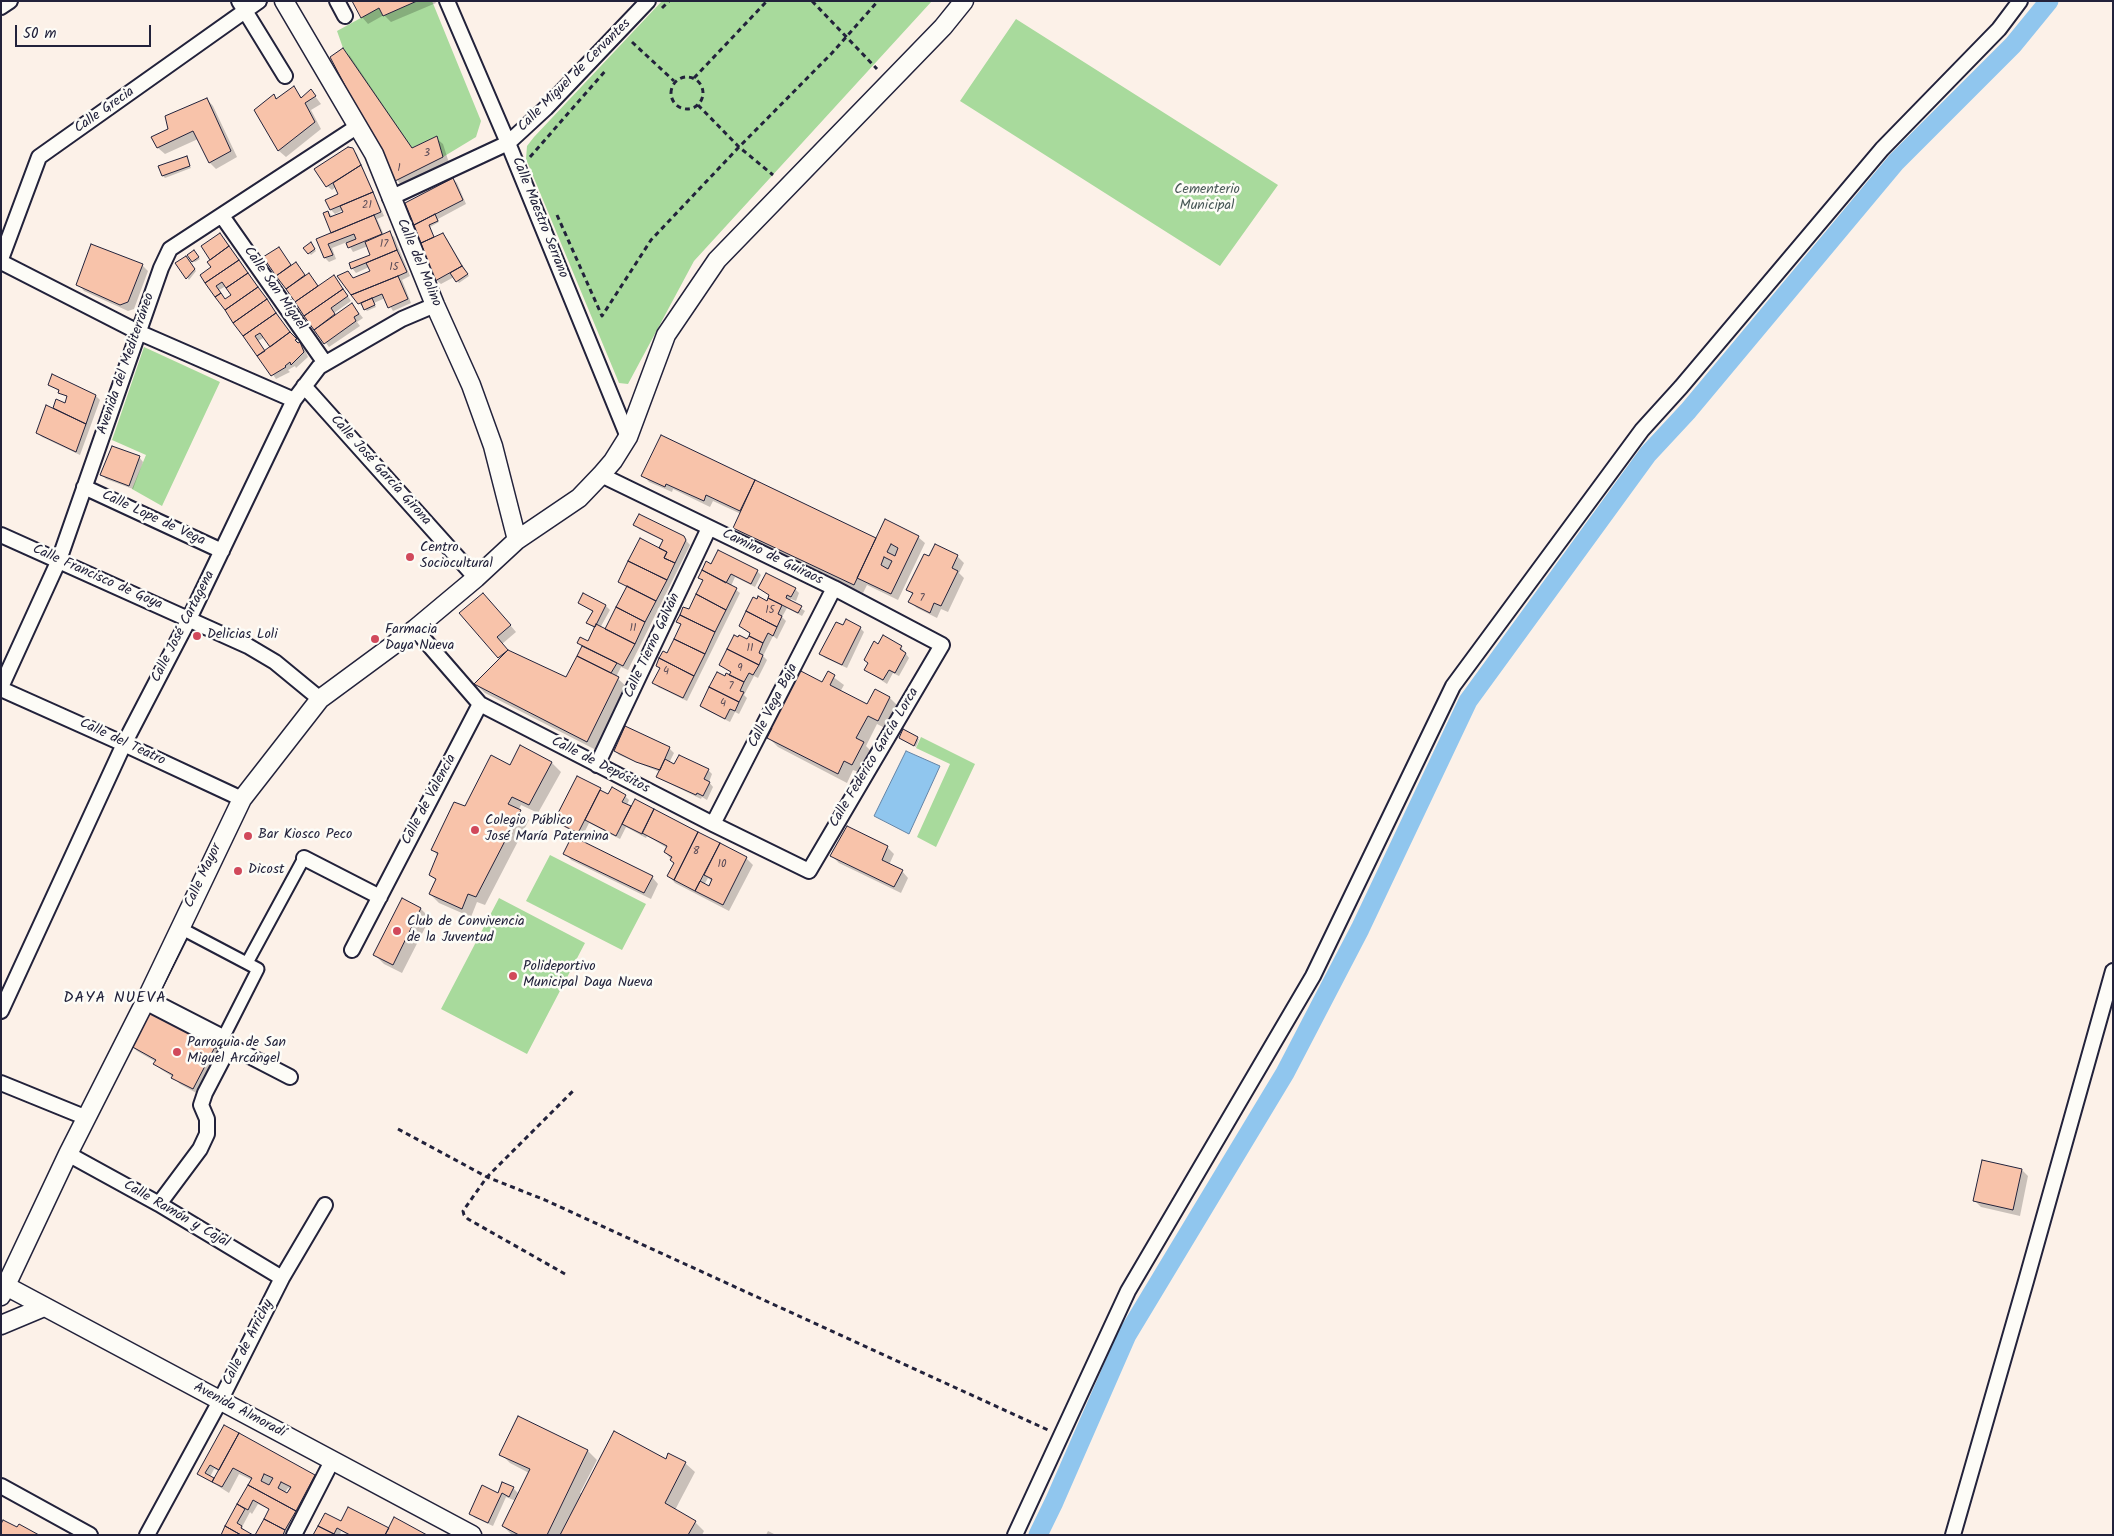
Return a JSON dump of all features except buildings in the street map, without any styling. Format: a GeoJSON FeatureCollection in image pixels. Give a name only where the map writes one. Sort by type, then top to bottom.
{"type":"FeatureCollection","features":[{"type":"Feature","properties":{"kind":"street"},"geometry":{"type":"LineString","coordinates":[[1,7],[10,1]]}},
{"type":"Feature","properties":{"kind":"street","name":"Calle Grecia"},"geometry":{"type":"LineString","coordinates":[[1,261],[39,158],[242,7],[260,1]]}},
{"type":"Feature","properties":{"kind":"street","name":"Calle del Molino"},"geometry":{"type":"LineString","coordinates":[[284,1],[374,154],[390,198],[435,306],[471,385],[493,446],[517,540]]}},
{"type":"Feature","properties":{"kind":"street"},"geometry":{"type":"LineString","coordinates":[[337,1],[346,16]]}},
{"type":"Feature","properties":{"kind":"street","name":"Calle Maestro Serrano"},"geometry":{"type":"LineString","coordinates":[[447,1],[508,143],[628,437]]}},
{"type":"Feature","properties":{"kind":"street","name":"Calle Miguel de Cervantes"},"geometry":{"type":"LineString","coordinates":[[390,198],[508,143],[546,108],[648,1]]}},
{"type":"Feature","properties":{"kind":"street","name":"Calle Mayor"},"geometry":{"type":"LineString","coordinates":[[4,1291],[68,1154],[145,1002],[242,799],[320,699],[414,629],[476,578],[517,540],[579,498],[601,475],[613,461],[628,437],[666,335],[716,260],[943,27],[964,1]]}},
{"type":"Feature","properties":{"kind":"street"},"geometry":{"type":"LineString","coordinates":[[1015,1535],[1128,1291],[1313,976],[1452,686],[1642,430],[1681,387],[1882,149],[1999,29],[2020,1]]}},
{"type":"Feature","properties":{"kind":"street"},"geometry":{"type":"LineString","coordinates":[[242,7],[285,76]]}},
{"type":"Feature","properties":{"kind":"street","name":"Avenida del Mediterráneo"},"geometry":{"type":"LineString","coordinates":[[1,688],[59,560],[138,332],[161,268],[170,249],[358,126]]}},
{"type":"Feature","properties":{"kind":"street","name":"Calle San Miguel"},"geometry":{"type":"LineString","coordinates":[[222,216],[325,363]]}},
{"type":"Feature","properties":{"kind":"street"},"geometry":{"type":"LineString","coordinates":[[1,261],[138,332],[294,400]]}},
{"type":"Feature","properties":{"kind":"street","name":"Calle José Cartagena"},"geometry":{"type":"LineString","coordinates":[[1,1012],[124,744],[189,619],[294,400],[319,367],[325,363],[402,319],[435,306]]}},
{"type":"Feature","properties":{"kind":"street","name":"Calle José García Girona"},"geometry":{"type":"LineString","coordinates":[[304,386],[476,578]]}},
{"type":"Feature","properties":{"kind":"street","name":"Camino de Guiraos"},"geometry":{"type":"LineString","coordinates":[[601,475],[834,588],[942,645]]}},
{"type":"Feature","properties":{"kind":"street","name":"Calle Lope de Vega"},"geometry":{"type":"LineString","coordinates":[[84,487],[222,552]]}},
{"type":"Feature","properties":{"kind":"street","name":"Calle Tierno Galván"},"geometry":{"type":"LineString","coordinates":[[597,764],[710,528]]}},
{"type":"Feature","properties":{"kind":"street","name":"Calle Francisco de Goya"},"geometry":{"type":"LineString","coordinates":[[1,535],[248,646],[275,662],[320,699]]}},
{"type":"Feature","properties":{"kind":"street","name":"Calle Vega Baja"},"geometry":{"type":"LineString","coordinates":[[714,824],[834,588]]}},
{"type":"Feature","properties":{"kind":"street","name":"Calle de Depósitos"},"geometry":{"type":"LineString","coordinates":[[414,629],[480,704],[809,871]]}},
{"type":"Feature","properties":{"kind":"street","name":"Calle Federico García Lorca"},"geometry":{"type":"LineString","coordinates":[[809,871],[942,645]]}},
{"type":"Feature","properties":{"kind":"street","name":"Calle del Teatro"},"geometry":{"type":"LineString","coordinates":[[1,688],[242,799]]}},
{"type":"Feature","properties":{"kind":"street","name":"Calle de Valencia"},"geometry":{"type":"LineString","coordinates":[[352,950],[480,704]]}},
{"type":"Feature","properties":{"kind":"street"},"geometry":{"type":"LineString","coordinates":[[247,963],[304,858],[380,897]]}},
{"type":"Feature","properties":{"kind":"street"},"geometry":{"type":"LineString","coordinates":[[184,930],[247,963],[258,969],[224,1036],[150,998],[184,930]]}},
{"type":"Feature","properties":{"kind":"street"},"geometry":{"type":"LineString","coordinates":[[1953,1535],[2113,971]]}},
{"type":"Feature","properties":{"kind":"street"},"geometry":{"type":"LineString","coordinates":[[145,1002],[290,1077]]}},
{"type":"Feature","properties":{"kind":"street"},"geometry":{"type":"LineString","coordinates":[[160,1204],[200,1149],[207,1134],[207,1119],[201,1105],[205,1093],[230,1045]]}},
{"type":"Feature","properties":{"kind":"street"},"geometry":{"type":"LineString","coordinates":[[1,1083],[87,1118]]}},
{"type":"Feature","properties":{"kind":"street","name":"Calle Ramón y Cajal"},"geometry":{"type":"LineString","coordinates":[[68,1154],[160,1204],[282,1278]]}},
{"type":"Feature","properties":{"kind":"street","name":"Calle de Arrichy"},"geometry":{"type":"LineString","coordinates":[[147,1535],[220,1400],[282,1278],[325,1205]]}},
{"type":"Feature","properties":{"kind":"street","name":"Avenida Almoradí"},"geometry":{"type":"LineString","coordinates":[[4,1291],[44,1307],[332,1460],[448,1529],[472,1535]]}},
{"type":"Feature","properties":{"kind":"street"},"geometry":{"type":"LineString","coordinates":[[1,1325],[44,1307]]}},
{"type":"Feature","properties":{"kind":"street"},"geometry":{"type":"LineString","coordinates":[[294,1535],[332,1460]]}},
{"type":"Feature","properties":{"kind":"street"},"geometry":{"type":"LineString","coordinates":[[1,1486],[90,1535]]}},
{"type":"Feature","properties":{"kind":"path"},"geometry":{"type":"LineString","coordinates":[[656,15],[669,1]]}},
{"type":"Feature","properties":{"kind":"path"},"geometry":{"type":"LineString","coordinates":[[694,78],[768,1]]}},
{"type":"Feature","properties":{"kind":"path"},"geometry":{"type":"LineString","coordinates":[[812,1],[877,69]]}},
{"type":"Feature","properties":{"kind":"path"},"geometry":{"type":"LineString","coordinates":[[554,210],[602,316],[651,240],[739,146],[847,36],[878,1]]}},
{"type":"Feature","properties":{"kind":"path"},"geometry":{"type":"LineString","coordinates":[[625,49],[638,35]]}},
{"type":"Feature","properties":{"kind":"path"},"geometry":{"type":"LineString","coordinates":[[632,42],[674,81]]}},
{"type":"Feature","properties":{"kind":"path"},"geometry":{"type":"LineString","coordinates":[[534,165],[530,156],[612,64]]}},
{"type":"Feature","properties":{"kind":"path"},"geometry":{"type":"LineString","coordinates":[[870,76],[882,64]]}},
{"type":"Feature","properties":{"kind":"path"},"geometry":{"type":"LineString","coordinates":[[683,76],[694,78],[703,88],[698,105],[687,109],[676,105],[670,94],[674,81],[683,76]]}},
{"type":"Feature","properties":{"kind":"path"},"geometry":{"type":"LineString","coordinates":[[698,105],[739,146],[773,176],[780,168]]}},
{"type":"Feature","properties":{"kind":"path"},"geometry":{"type":"LineString","coordinates":[[565,1274],[468,1220],[462,1211],[487,1177],[575,1089]]}},
{"type":"Feature","properties":{"kind":"path"},"geometry":{"type":"LineString","coordinates":[[398,1130],[487,1177],[545,1200],[1061,1435]]}},
{"type":"Feature","properties":{"kind":"green space"},"geometry":{"type":"Polygon","coordinates":[[[417,1],[432,1],[481,121],[476,137],[443,157],[437,136],[412,148],[343,48],[337,31],[379,8],[383,16],[417,1]]]}},
{"type":"Feature","properties":{"kind":"green space"},"geometry":{"type":"Polygon","coordinates":[[[662,1],[932,1],[694,261],[628,384],[619,383],[526,159],[527,146],[662,1]]]}},
{"type":"Feature","properties":{"kind":"green space","name":"Cementerio Municipal"},"geometry":{"type":"Polygon","coordinates":[[[1016,19],[1278,185],[1220,266],[960,101],[1016,19]]]}},
{"type":"Feature","properties":{"kind":"green space"},"geometry":{"type":"Polygon","coordinates":[[[144,347],[220,382],[162,506],[132,489],[146,455],[112,440],[144,347]]]}},
{"type":"Feature","properties":{"kind":"green space"},"geometry":{"type":"Polygon","coordinates":[[[921,737],[975,764],[936,847],[917,837],[950,764],[916,748],[921,737]]]}},
{"type":"Feature","properties":{"kind":"green space"},"geometry":{"type":"Polygon","coordinates":[[[550,855],[646,904],[622,950],[526,901],[550,855]]]}},
{"type":"Feature","properties":{"kind":"green space","name":"Polideportivo Municipal Daya Nueva"},"geometry":{"type":"Polygon","coordinates":[[[499,898],[585,943],[527,1054],[441,1009],[499,898]]]}},
{"type":"Feature","properties":{"kind":"water"},"geometry":{"type":"Polygon","coordinates":[[[906,751],[940,766],[909,834],[874,816],[906,751]]]}},
{"type":"Feature","properties":{"kind":"waterway"},"geometry":{"type":"LineString","coordinates":[[1038,1535],[1127,1335],[1285,1073],[1360,929],[1468,701],[1648,454],[1688,411],[1896,162],[2013,45],[2049,1]]}},
{"type":"Feature","properties":{"kind":"place","name":"Centro Sociocultural"},"geometry":{"type":"Point","coordinates":[410,557]}},
{"type":"Feature","properties":{"kind":"place","name":"Delicias Loli"},"geometry":{"type":"Point","coordinates":[197,636]}},
{"type":"Feature","properties":{"kind":"place","name":"Farmacia Daya Nueva"},"geometry":{"type":"Point","coordinates":[375,639]}},
{"type":"Feature","properties":{"kind":"place","name":"Colegio Público José María Paternina"},"geometry":{"type":"Point","coordinates":[475,830]}},
{"type":"Feature","properties":{"kind":"place","name":"Bar Kiosco Peco"},"geometry":{"type":"Point","coordinates":[248,836]}},
{"type":"Feature","properties":{"kind":"place","name":"Dicost"},"geometry":{"type":"Point","coordinates":[238,871]}},
{"type":"Feature","properties":{"kind":"place","name":"Club de Convivencia de la Juventud"},"geometry":{"type":"Point","coordinates":[397,931]}},
{"type":"Feature","properties":{"kind":"place","name":"Polideportivo Municipal Daya Nueva"},"geometry":{"type":"Point","coordinates":[513,976]}},
{"type":"Feature","properties":{"kind":"place","name":"Parroquia de San Miguel Arcángel"},"geometry":{"type":"Point","coordinates":[177,1052]}},
{"type":"Feature","properties":{"kind":"district","name":"DAYA NUEVA"},"geometry":{"type":"Point","coordinates":[115,999]}}]}
